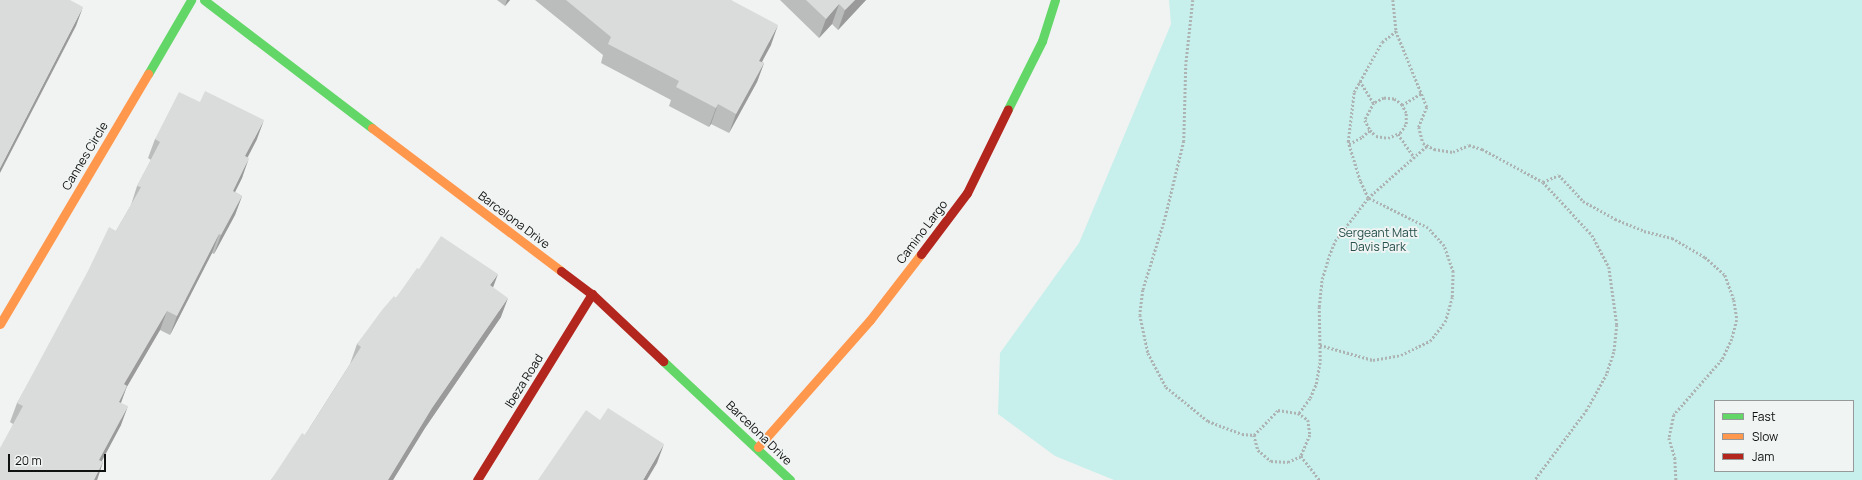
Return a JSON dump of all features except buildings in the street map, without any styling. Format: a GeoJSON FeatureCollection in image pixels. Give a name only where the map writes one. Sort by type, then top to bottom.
{"type":"FeatureCollection","features":[{"type":"Feature","properties":{"kind":"street","name":"Cannes Circle"},"geometry":{"type":"LineString","coordinates":[[0,324],[191,0]]}},
{"type":"Feature","properties":{"kind":"street","name":"Barcelona Drive"},"geometry":{"type":"LineString","coordinates":[[204,0],[592,294],[758,447],[790,480]]}},
{"type":"Feature","properties":{"kind":"street","name":"Camino Largo"},"geometry":{"type":"LineString","coordinates":[[758,447],[870,320],[966,193],[1042,42],[1055,0]]}},
{"type":"Feature","properties":{"kind":"street","name":"Ibeza Road"},"geometry":{"type":"LineString","coordinates":[[477,480],[592,294]]}},
{"type":"Feature","properties":{"kind":"path"},"geometry":{"type":"LineString","coordinates":[[1193,0],[1186,64],[1184,140],[1165,219],[1143,290],[1140,315],[1148,353],[1166,387],[1208,421],[1242,434],[1254,435]]}},
{"type":"Feature","properties":{"kind":"path"},"geometry":{"type":"LineString","coordinates":[[1393,0],[1396,31],[1427,107],[1419,127],[1423,143],[1453,152],[1469,145],[1482,149],[1543,182],[1592,235],[1609,267],[1617,325],[1614,352],[1607,374],[1587,410],[1535,480]]}},
{"type":"Feature","properties":{"kind":"path"},"geometry":{"type":"LineString","coordinates":[[1320,344],[1373,360],[1400,355],[1430,341],[1445,322],[1452,297],[1453,272],[1444,246],[1428,228],[1368,198],[1360,181],[1349,144],[1354,92],[1382,42],[1396,31]]}},
{"type":"Feature","properties":{"kind":"path"},"geometry":{"type":"LineString","coordinates":[[1360,81],[1374,103]]}},
{"type":"Feature","properties":{"kind":"path"},"geometry":{"type":"LineString","coordinates":[[1402,105],[1422,93]]}},
{"type":"Feature","properties":{"kind":"path"},"geometry":{"type":"LineString","coordinates":[[1384,98],[1394,99],[1402,105],[1406,113],[1406,124],[1398,134],[1388,138],[1376,136],[1370,130],[1365,120],[1374,103],[1384,98]]}},
{"type":"Feature","properties":{"kind":"path"},"geometry":{"type":"LineString","coordinates":[[1349,144],[1362,137],[1370,130]]}},
{"type":"Feature","properties":{"kind":"path"},"geometry":{"type":"LineString","coordinates":[[1398,134],[1415,158]]}},
{"type":"Feature","properties":{"kind":"path"},"geometry":{"type":"LineString","coordinates":[[1298,413],[1310,398],[1316,384],[1320,344],[1319,307],[1322,279],[1335,241],[1368,198],[1428,145]]}},
{"type":"Feature","properties":{"kind":"path"},"geometry":{"type":"LineString","coordinates":[[1543,182],[1558,175],[1583,201],[1614,219],[1644,231],[1672,238],[1705,257],[1725,275],[1734,300],[1737,320],[1732,338],[1722,360],[1699,383],[1674,415],[1669,438],[1675,458],[1676,480]]}},
{"type":"Feature","properties":{"kind":"path"},"geometry":{"type":"LineString","coordinates":[[1278,410],[1298,413],[1308,420],[1310,435],[1301,456],[1288,462],[1271,461],[1258,450],[1254,435],[1278,410]]}},
{"type":"Feature","properties":{"kind":"path"},"geometry":{"type":"LineString","coordinates":[[1301,456],[1320,480]]}},
{"type":"Feature","properties":{"kind":"green space","name":"Sergeant Matt Davis Park"},"geometry":{"type":"Polygon","coordinates":[[[1169,0],[1862,0],[1862,480],[1114,480],[1055,456],[998,414],[1000,353],[1079,243],[1171,24],[1169,0]]]}},
{"type":"Feature","properties":{"kind":"traffic: fast"},"geometry":{"type":"LineString","coordinates":[[148,74],[191,0]]}},
{"type":"Feature","properties":{"kind":"traffic: fast"},"geometry":{"type":"LineString","coordinates":[[204,0],[372,128]]}},
{"type":"Feature","properties":{"kind":"traffic: fast"},"geometry":{"type":"LineString","coordinates":[[1008,109],[1042,41],[1055,0]]}},
{"type":"Feature","properties":{"kind":"traffic: fast"},"geometry":{"type":"LineString","coordinates":[[663,361],[790,480]]}},
{"type":"Feature","properties":{"kind":"traffic: slow"},"geometry":{"type":"LineString","coordinates":[[0,324],[148,74]]}},
{"type":"Feature","properties":{"kind":"traffic: slow"},"geometry":{"type":"LineString","coordinates":[[372,128],[561,271]]}},
{"type":"Feature","properties":{"kind":"traffic: slow"},"geometry":{"type":"LineString","coordinates":[[758,447],[870,320],[921,254]]}},
{"type":"Feature","properties":{"kind":"traffic: jam"},"geometry":{"type":"LineString","coordinates":[[921,254],[967,193],[1008,109]]}},
{"type":"Feature","properties":{"kind":"traffic: jam"},"geometry":{"type":"LineString","coordinates":[[561,271],[592,294],[663,361]]}},
{"type":"Feature","properties":{"kind":"traffic: jam"},"geometry":{"type":"LineString","coordinates":[[477,480],[592,294]]}}]}
